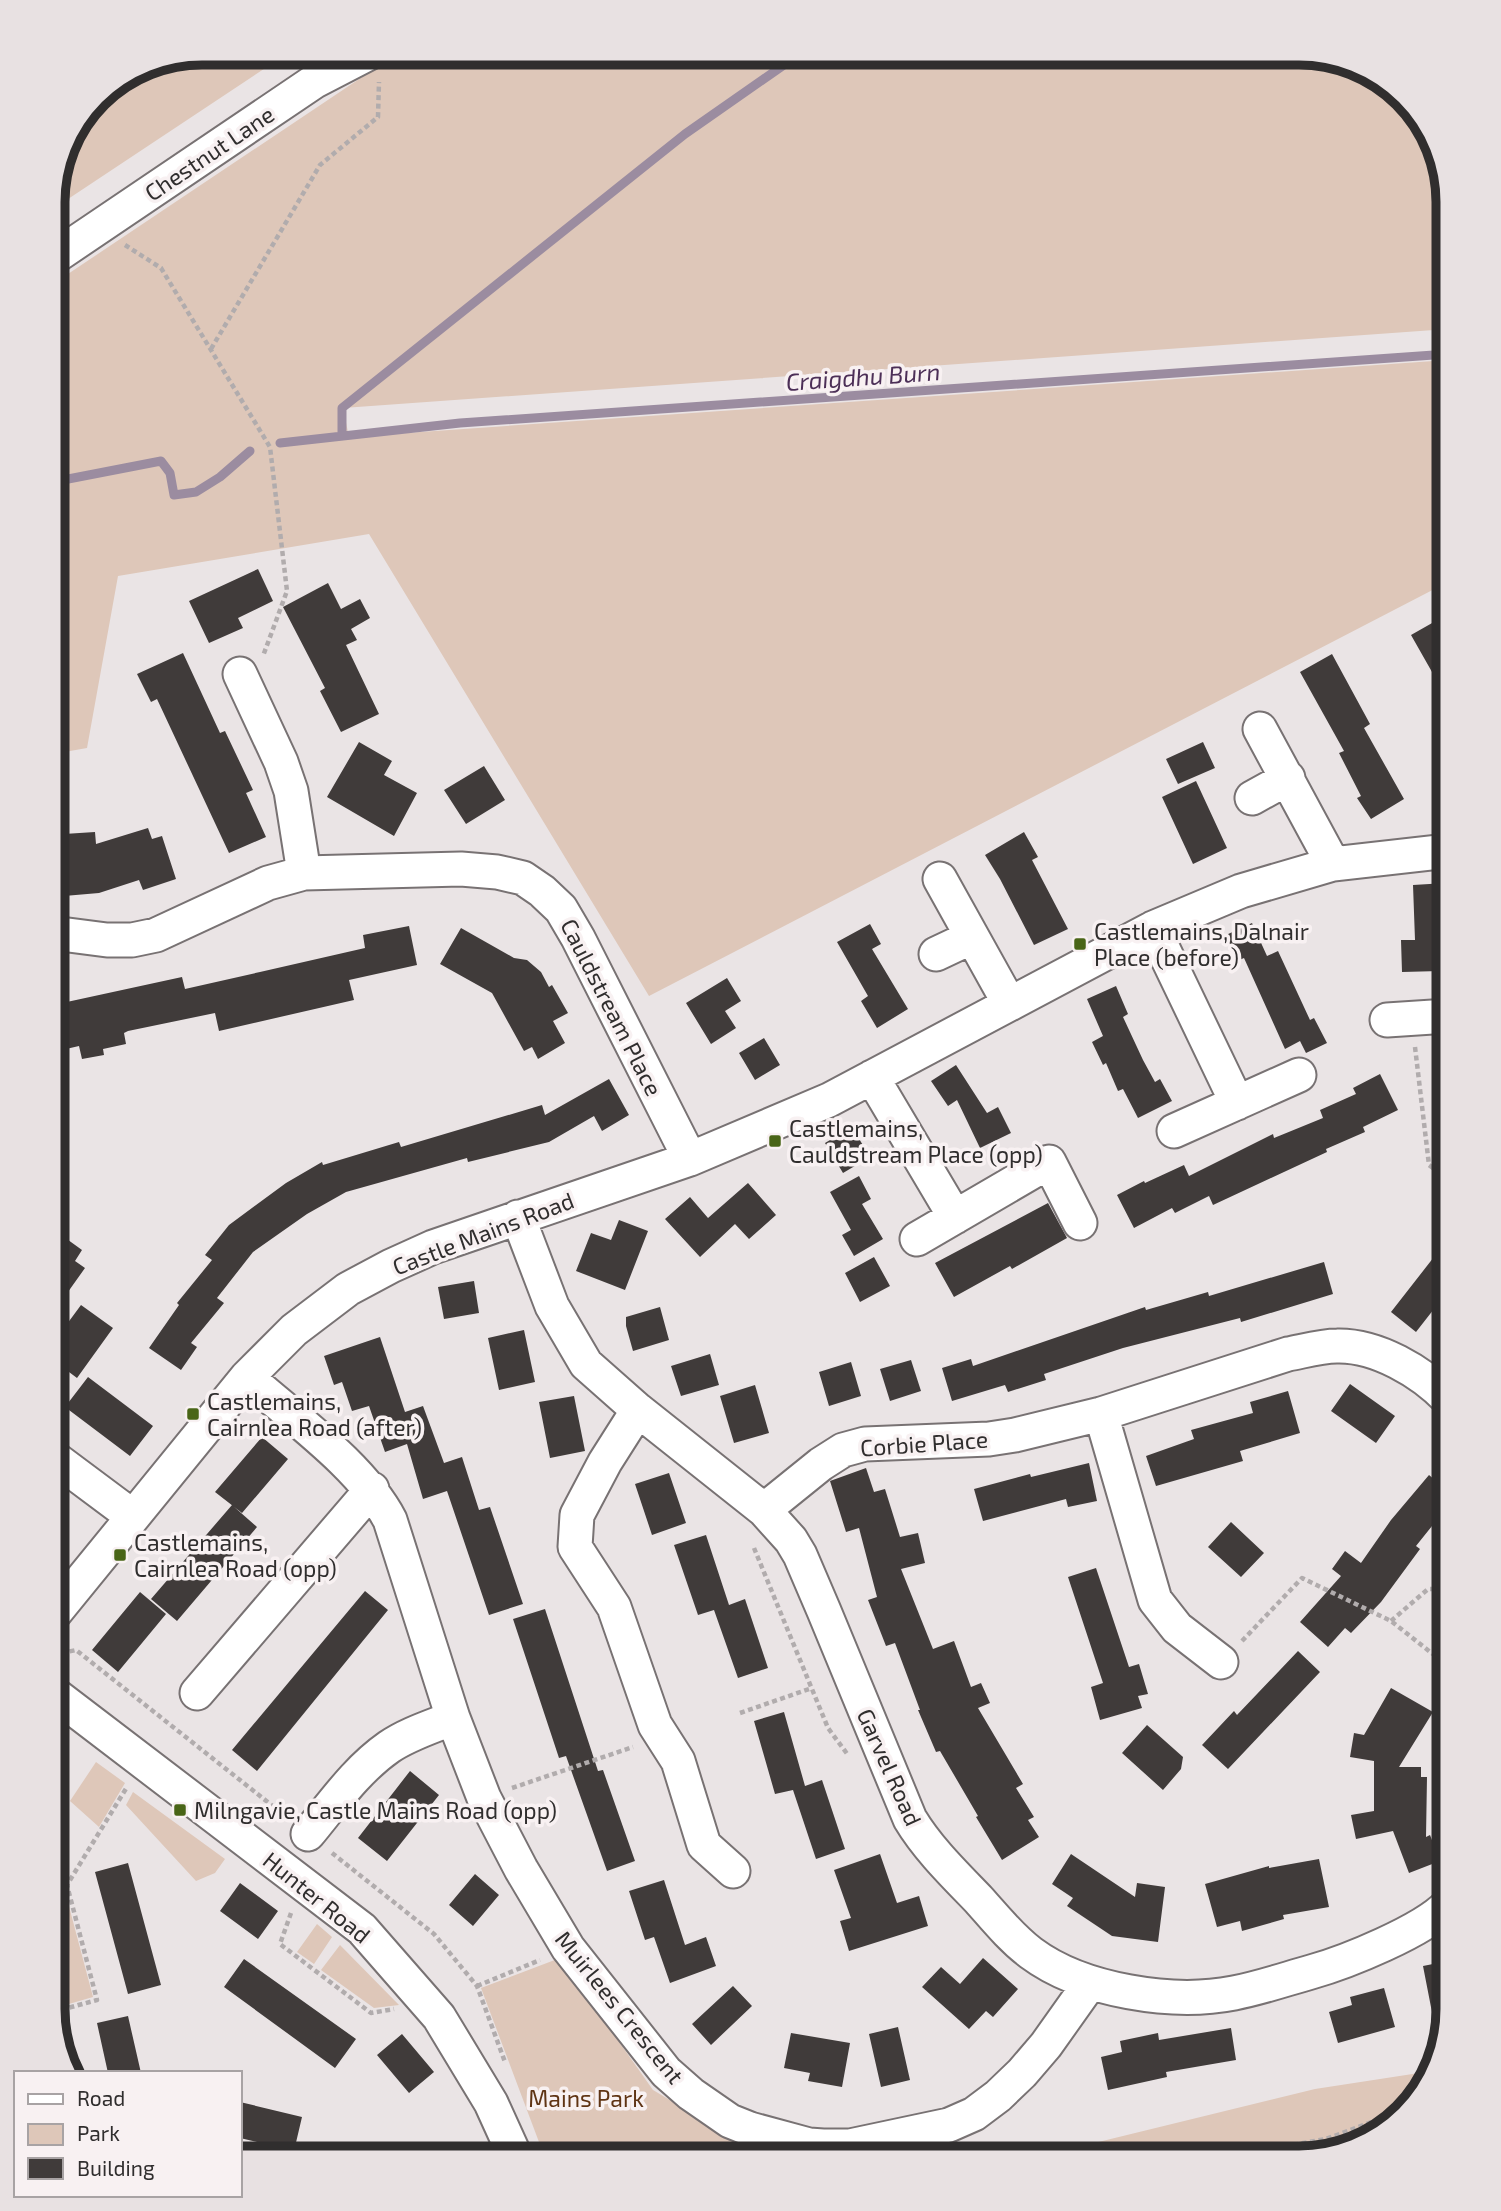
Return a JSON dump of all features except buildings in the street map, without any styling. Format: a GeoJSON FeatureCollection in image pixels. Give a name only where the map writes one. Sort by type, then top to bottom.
{"type":"FeatureCollection","features":[{"type":"Feature","properties":{"kind":"street","name":"Chestnut Lane"},"geometry":{"type":"LineString","coordinates":[[65,250],[315,81],[374,65]]}},
{"type":"Feature","properties":{"kind":"street"},"geometry":{"type":"LineString","coordinates":[[244,682],[281,762],[291,791],[304,873]]}},
{"type":"Feature","properties":{"kind":"street"},"geometry":{"type":"LineString","coordinates":[[1260,729],[1333,864]]}},
{"type":"Feature","properties":{"kind":"street"},"geometry":{"type":"LineString","coordinates":[[1252,798],[1288,778]]}},
{"type":"Feature","properties":{"kind":"street","name":"Castle Mains Road"},"geometry":{"type":"LineString","coordinates":[[65,1599],[247,1377],[294,1330],[348,1289],[433,1247],[690,1159],[829,1100],[1153,928],[1241,891],[1333,864],[1436,852]]}},
{"type":"Feature","properties":{"kind":"street","name":"Cauldstream Place"},"geometry":{"type":"LineString","coordinates":[[65,935],[107,940],[132,940],[156,935],[268,883],[304,873],[461,869],[497,872],[523,878],[561,909],[690,1159]]}},
{"type":"Feature","properties":{"kind":"street"},"geometry":{"type":"LineString","coordinates":[[940,879],[1009,1003]]}},
{"type":"Feature","properties":{"kind":"street"},"geometry":{"type":"LineString","coordinates":[[1153,928],[1237,1103]]}},
{"type":"Feature","properties":{"kind":"street"},"geometry":{"type":"LineString","coordinates":[[936,954],[972,936]]}},
{"type":"Feature","properties":{"kind":"street"},"geometry":{"type":"LineString","coordinates":[[1399,1019],[1436,1017]]}},
{"type":"Feature","properties":{"kind":"street"},"geometry":{"type":"LineString","coordinates":[[1174,1131],[1299,1075]]}},
{"type":"Feature","properties":{"kind":"street"},"geometry":{"type":"LineString","coordinates":[[872,1077],[955,1217]]}},
{"type":"Feature","properties":{"kind":"street"},"geometry":{"type":"LineString","coordinates":[[917,1239],[1049,1162],[1080,1223]]}},
{"type":"Feature","properties":{"kind":"street","name":"Garvel Road"},"geometry":{"type":"LineString","coordinates":[[518,1217],[552,1306],[586,1364],[638,1409],[757,1524],[781,1527],[800,1555],[918,1833],[1030,1953],[1090,1983],[1178,1997],[1234,1993],[1357,1956],[1422,1925],[1436,1914]]}},
{"type":"Feature","properties":{"kind":"street","name":"Corbie Place"},"geometry":{"type":"LineString","coordinates":[[757,1524],[821,1464],[843,1450],[865,1444],[989,1439],[1015,1435],[1101,1414],[1288,1354],[1338,1346],[1362,1349],[1436,1378]]}},
{"type":"Feature","properties":{"kind":"street","name":"Muirlees Crescent"},"geometry":{"type":"LineString","coordinates":[[247,1377],[372,1489],[390,1520],[453,1718],[484,1798],[521,1869],[568,1948],[666,2072],[691,2094],[730,2121],[816,2146],[850,2146],[949,2125],[974,2114],[1022,2074],[1090,1983]]}},
{"type":"Feature","properties":{"kind":"street"},"geometry":{"type":"LineString","coordinates":[[638,1409],[605,1462],[577,1515],[575,1547],[614,1607],[655,1726],[678,1761],[704,1844],[733,1871]]}},
{"type":"Feature","properties":{"kind":"street"},"geometry":{"type":"LineString","coordinates":[[1101,1414],[1155,1600],[1177,1628],[1221,1662]]}},
{"type":"Feature","properties":{"kind":"street"},"geometry":{"type":"LineString","coordinates":[[65,1466],[132,1516]]}},
{"type":"Feature","properties":{"kind":"street"},"geometry":{"type":"LineString","coordinates":[[197,1693],[372,1489]]}},
{"type":"Feature","properties":{"kind":"street","name":"Hunter Road"},"geometry":{"type":"LineString","coordinates":[[65,1703],[362,1928],[429,2004],[491,2103],[511,2146]]}},
{"type":"Feature","properties":{"kind":"street"},"geometry":{"type":"LineString","coordinates":[[308,1834],[367,1765],[390,1747],[453,1718]]}},
{"type":"Feature","properties":{"kind":"path"},"geometry":{"type":"LineString","coordinates":[[211,349],[320,165],[378,117],[374,65]]}},
{"type":"Feature","properties":{"kind":"path"},"geometry":{"type":"LineString","coordinates":[[97,229],[161,268],[271,447],[286,591],[273,633],[244,682]]}},
{"type":"Feature","properties":{"kind":"path"},"geometry":{"type":"LineString","coordinates":[[1399,1019],[1429,1165],[1436,1170]]}},
{"type":"Feature","properties":{"kind":"path"},"geometry":{"type":"LineString","coordinates":[[757,1524],[828,1728],[852,1760]]}},
{"type":"Feature","properties":{"kind":"path"},"geometry":{"type":"LineString","coordinates":[[1221,1662],[1303,1578],[1391,1621],[1436,1657]]}},
{"type":"Feature","properties":{"kind":"path"},"geometry":{"type":"LineString","coordinates":[[1391,1621],[1427,1589],[1436,1589]]}},
{"type":"Feature","properties":{"kind":"path"},"geometry":{"type":"LineString","coordinates":[[740,1713],[812,1688]]}},
{"type":"Feature","properties":{"kind":"path"},"geometry":{"type":"LineString","coordinates":[[509,1789],[663,1737]]}},
{"type":"Feature","properties":{"kind":"path"},"geometry":{"type":"LineString","coordinates":[[65,2009],[97,2000],[66,1885],[142,1763]]}},
{"type":"Feature","properties":{"kind":"path"},"geometry":{"type":"LineString","coordinates":[[302,1881],[280,1944],[371,2013],[429,2004]]}},
{"type":"Feature","properties":{"kind":"path"},"geometry":{"type":"LineString","coordinates":[[477,1986],[568,1948]]}},
{"type":"Feature","properties":{"kind":"path"},"geometry":{"type":"LineString","coordinates":[[1286,2146],[1326,2139],[1384,2118]]}},
{"type":"Feature","properties":{"kind":"green space"},"geometry":{"type":"Polygon","coordinates":[[[270,65],[65,201],[69,166],[79,141],[99,111],[133,83],[166,69],[184,66],[270,65]]]}},
{"type":"Feature","properties":{"kind":"green space"},"geometry":{"type":"Polygon","coordinates":[[[380,65],[1326,67],[1360,79],[1383,93],[1408,118],[1426,149],[1432,166],[1436,202],[1436,330],[343,408],[349,437],[1436,361],[1436,588],[649,996],[369,534],[118,576],[87,748],[65,752],[65,276],[380,65]]]}},
{"type":"Feature","properties":{"kind":"green space"},"geometry":{"type":"Polygon","coordinates":[[[96,1762],[125,1783],[99,1827],[70,1801],[96,1762]]]}},
{"type":"Feature","properties":{"kind":"green space"},"geometry":{"type":"Polygon","coordinates":[[[133,1792],[225,1859],[215,1873],[196,1881],[126,1805],[133,1792]]]}},
{"type":"Feature","properties":{"kind":"green space"},"geometry":{"type":"Polygon","coordinates":[[[65,1895],[93,1997],[65,2005],[65,1895]]]}},
{"type":"Feature","properties":{"kind":"green space"},"geometry":{"type":"Polygon","coordinates":[[[317,1924],[332,1937],[314,1964],[297,1952],[317,1924]]]}},
{"type":"Feature","properties":{"kind":"green space"},"geometry":{"type":"Polygon","coordinates":[[[340,1945],[399,2005],[374,2008],[321,1970],[340,1945]]]}},
{"type":"Feature","properties":{"kind":"green space","name":"Mains Park"},"geometry":{"type":"Polygon","coordinates":[[[560,1958],[653,2090],[747,2146],[540,2146],[481,1988],[560,1958]]]}},
{"type":"Feature","properties":{"kind":"green space"},"geometry":{"type":"Polygon","coordinates":[[[1421,2073],[1408,2093],[1383,2118],[1352,2136],[1335,2142],[1299,2146],[1082,2146],[1315,2089],[1421,2073]]]}},
{"type":"Feature","properties":{"kind":"waterway"},"geometry":{"type":"LineString","coordinates":[[342,436],[342,408],[685,134],[784,65]]}},
{"type":"Feature","properties":{"kind":"waterway","name":"Craigdhu Burn"},"geometry":{"type":"LineString","coordinates":[[280,443],[460,423],[1436,355]]}},
{"type":"Feature","properties":{"kind":"waterway","name":"Craigdhu Burn"},"geometry":{"type":"LineString","coordinates":[[65,480],[161,461],[170,473],[174,495],[196,492],[220,477],[250,451]]}},
{"type":"Feature","properties":{"kind":"place","name":"Castlemains, Dalnair Place (before)"},"geometry":{"type":"Point","coordinates":[1080,944]}},
{"type":"Feature","properties":{"kind":"place","name":"Castlemains, Cauldstream Place (opp)"},"geometry":{"type":"Point","coordinates":[775,1141]}},
{"type":"Feature","properties":{"kind":"place","name":"Castlemains, Cairnlea Road (after)"},"geometry":{"type":"Point","coordinates":[193,1414]}},
{"type":"Feature","properties":{"kind":"place","name":"Castlemains, Cairnlea Road (opp)"},"geometry":{"type":"Point","coordinates":[120,1555]}},
{"type":"Feature","properties":{"kind":"place","name":"Milngavie, Castle Mains Road (opp)"},"geometry":{"type":"Point","coordinates":[180,1810]}}]}
